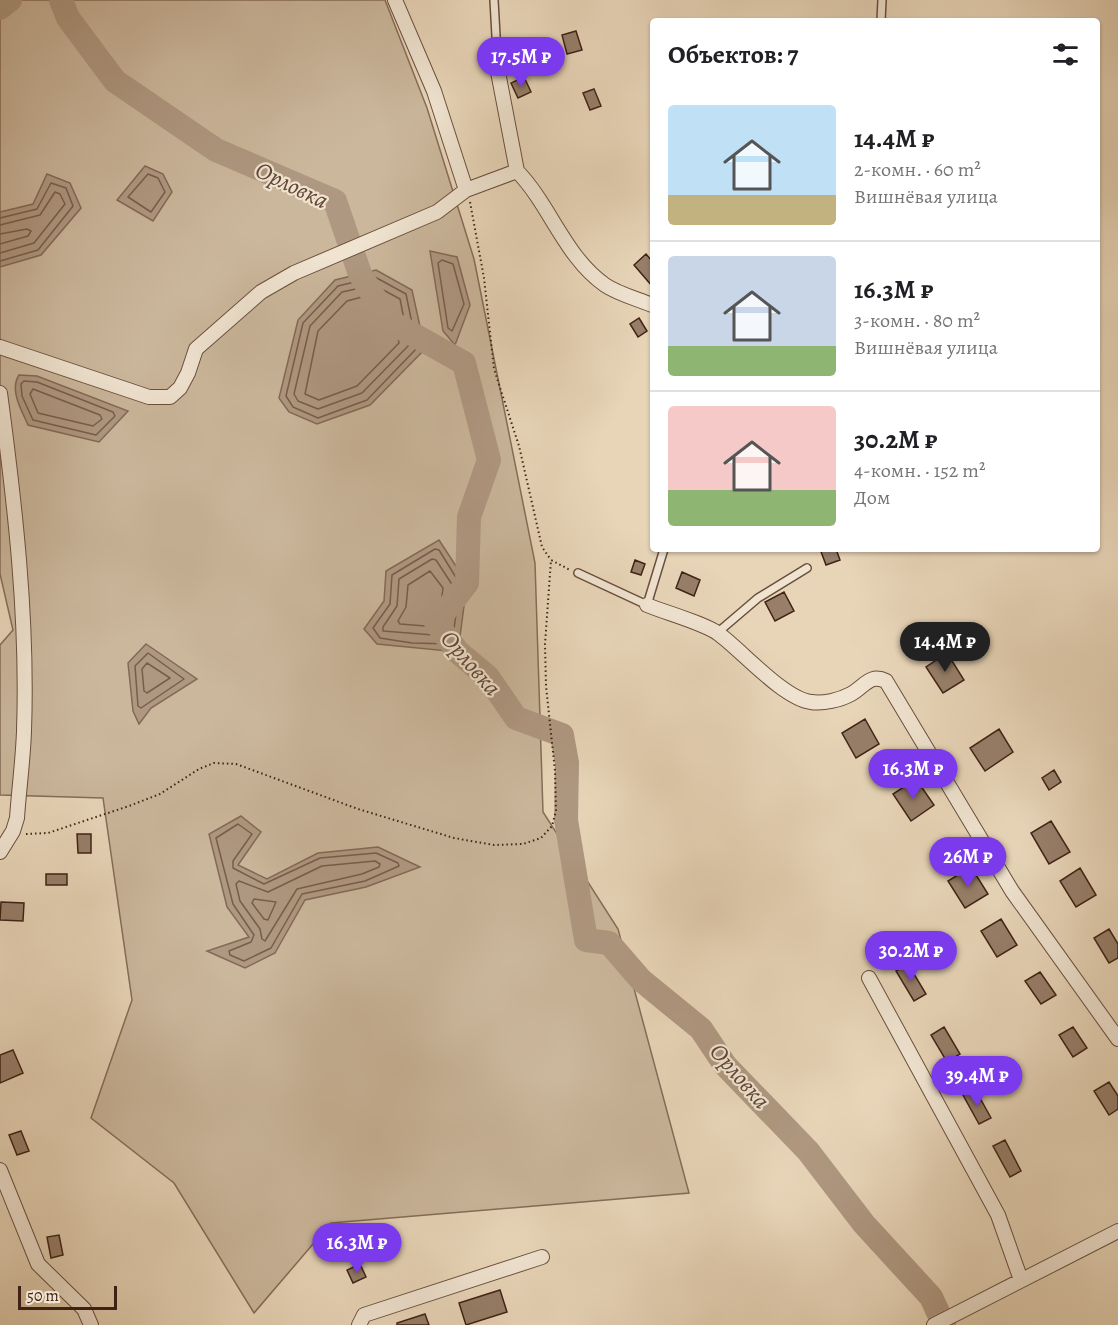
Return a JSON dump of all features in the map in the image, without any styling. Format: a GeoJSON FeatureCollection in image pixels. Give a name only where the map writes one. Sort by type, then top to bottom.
{"type":"FeatureCollection","features":[{"type":"Feature","properties":{"kind":"street"},"geometry":{"type":"LineString","coordinates":[[395,0],[434,91],[465,190]]}},
{"type":"Feature","properties":{"kind":"street"},"geometry":{"type":"LineString","coordinates":[[498,72],[517,171],[534,191],[581,263],[606,286],[650,304]]}},
{"type":"Feature","properties":{"kind":"street"},"geometry":{"type":"LineString","coordinates":[[0,348],[149,397],[170,397],[180,388],[196,349],[261,292],[294,273],[436,212],[465,190],[517,171]]}},
{"type":"Feature","properties":{"kind":"street"},"geometry":{"type":"LineString","coordinates":[[0,393],[15,504],[20,569],[24,732],[17,818],[13,831],[0,852]]}},
{"type":"Feature","properties":{"kind":"street"},"geometry":{"type":"LineString","coordinates":[[647,606],[717,633],[767,676],[809,702],[827,702],[850,694],[870,679],[879,678],[886,681],[1012,891],[1118,1039]]}},
{"type":"Feature","properties":{"kind":"street"},"geometry":{"type":"LineString","coordinates":[[869,978],[998,1215],[1021,1280]]}},
{"type":"Feature","properties":{"kind":"street"},"geometry":{"type":"LineString","coordinates":[[0,1170],[38,1264],[84,1309],[91,1319],[91,1325]]}},
{"type":"Feature","properties":{"kind":"street"},"geometry":{"type":"LineString","coordinates":[[934,1325],[1118,1231]]}},
{"type":"Feature","properties":{"kind":"street"},"geometry":{"type":"LineString","coordinates":[[359,1325],[364,1315],[542,1257]]}},
{"type":"Feature","properties":{"kind":"lane"},"geometry":{"type":"LineString","coordinates":[[494,0],[498,72]]}},
{"type":"Feature","properties":{"kind":"lane"},"geometry":{"type":"LineString","coordinates":[[880,18],[882,0]]}},
{"type":"Feature","properties":{"kind":"lane"},"geometry":{"type":"LineString","coordinates":[[578,573],[647,606],[663,552]]}},
{"type":"Feature","properties":{"kind":"lane"},"geometry":{"type":"LineString","coordinates":[[717,633],[758,598],[807,568]]}},
{"type":"Feature","properties":{"kind":"path"},"geometry":{"type":"LineString","coordinates":[[465,190],[473,211],[481,258],[494,369],[519,447],[542,547],[551,560],[578,573]]}},
{"type":"Feature","properties":{"kind":"path"},"geometry":{"type":"LineString","coordinates":[[13,831],[38,835],[129,806],[160,794],[199,769],[214,763],[236,764],[358,809],[454,838],[494,845],[523,844],[541,838],[552,826],[556,811],[545,644],[551,560]]}},
{"type":"Feature","properties":{"kind":"shaded area"},"geometry":{"type":"Polygon","coordinates":[[[0,0],[385,0],[427,108],[474,259],[535,563],[543,812],[618,929],[689,1193],[331,1223],[254,1313],[174,1183],[91,1118],[132,1000],[103,798],[0,795],[0,645],[13,630],[0,574],[0,0]]]}},
{"type":"Feature","properties":{"kind":"water"},"geometry":{"type":"Polygon","coordinates":[[[145,166],[163,174],[172,192],[153,221],[117,200],[145,166]]]}},
{"type":"Feature","properties":{"kind":"water"},"geometry":{"type":"Polygon","coordinates":[[[47,174],[70,183],[81,208],[41,255],[0,267],[0,212],[33,204],[47,174]]]}},
{"type":"Feature","properties":{"kind":"water"},"geometry":{"type":"Polygon","coordinates":[[[430,251],[457,257],[470,305],[455,345],[443,331],[430,251]]]}},
{"type":"Feature","properties":{"kind":"water"},"geometry":{"type":"Polygon","coordinates":[[[376,270],[412,290],[425,349],[370,405],[317,424],[289,412],[279,398],[298,320],[335,280],[376,270]]]}},
{"type":"Feature","properties":{"kind":"water"},"geometry":{"type":"Polygon","coordinates":[[[19,375],[37,376],[128,411],[99,442],[28,425],[16,394],[15,387],[19,375]]]}},
{"type":"Feature","properties":{"kind":"water"},"geometry":{"type":"Polygon","coordinates":[[[439,540],[467,583],[458,652],[377,644],[364,629],[384,601],[386,571],[439,540]]]}},
{"type":"Feature","properties":{"kind":"water"},"geometry":{"type":"Polygon","coordinates":[[[146,644],[197,679],[151,708],[139,724],[133,711],[128,663],[146,644]]]}},
{"type":"Feature","properties":{"kind":"water"},"geometry":{"type":"Polygon","coordinates":[[[241,816],[261,832],[238,865],[267,879],[318,853],[378,847],[420,867],[366,887],[305,900],[275,953],[245,968],[207,951],[249,937],[227,907],[209,834],[241,816]]]}},
{"type":"Feature","properties":{"kind":"building"},"geometry":{"type":"Polygon","coordinates":[[[576,31],[582,50],[567,54],[562,35],[576,31]]]}},
{"type":"Feature","properties":{"kind":"building"},"geometry":{"type":"Polygon","coordinates":[[[524,77],[531,92],[518,98],[511,83],[524,77]]]}},
{"type":"Feature","properties":{"kind":"building"},"geometry":{"type":"Polygon","coordinates":[[[594,89],[601,106],[590,110],[583,93],[594,89]]]}},
{"type":"Feature","properties":{"kind":"building"},"geometry":{"type":"Polygon","coordinates":[[[646,254],[650,259],[650,284],[634,265],[646,254]]]}},
{"type":"Feature","properties":{"kind":"building"},"geometry":{"type":"Polygon","coordinates":[[[639,318],[647,331],[638,337],[630,324],[639,318]]]}},
{"type":"Feature","properties":{"kind":"building"},"geometry":{"type":"Polygon","coordinates":[[[821,552],[837,552],[840,560],[826,565],[821,552]]]}},
{"type":"Feature","properties":{"kind":"building"},"geometry":{"type":"Polygon","coordinates":[[[635,560],[645,564],[641,575],[631,572],[635,560]]]}},
{"type":"Feature","properties":{"kind":"building"},"geometry":{"type":"Polygon","coordinates":[[[682,572],[700,580],[694,596],[676,588],[682,572]]]}},
{"type":"Feature","properties":{"kind":"building"},"geometry":{"type":"Polygon","coordinates":[[[784,592],[794,611],[775,621],[765,602],[784,592]]]}},
{"type":"Feature","properties":{"kind":"building"},"geometry":{"type":"Polygon","coordinates":[[[947,653],[964,680],[943,693],[926,667],[947,653]]]}},
{"type":"Feature","properties":{"kind":"building"},"geometry":{"type":"Polygon","coordinates":[[[865,719],[879,744],[856,758],[842,733],[865,719]]]}},
{"type":"Feature","properties":{"kind":"building"},"geometry":{"type":"Polygon","coordinates":[[[999,729],[1013,752],[985,771],[970,748],[999,729]]]}},
{"type":"Feature","properties":{"kind":"building"},"geometry":{"type":"Polygon","coordinates":[[[1054,770],[1061,782],[1049,790],[1042,778],[1054,770]]]}},
{"type":"Feature","properties":{"kind":"building"},"geometry":{"type":"Polygon","coordinates":[[[916,779],[934,805],[911,821],[893,794],[916,779]]]}},
{"type":"Feature","properties":{"kind":"building"},"geometry":{"type":"Polygon","coordinates":[[[1051,821],[1070,852],[1049,864],[1031,833],[1051,821]]]}},
{"type":"Feature","properties":{"kind":"building"},"geometry":{"type":"Polygon","coordinates":[[[77,834],[91,834],[91,853],[78,853],[77,834]]]}},
{"type":"Feature","properties":{"kind":"building"},"geometry":{"type":"Polygon","coordinates":[[[971,867],[988,894],[965,908],[948,881],[971,867]]]}},
{"type":"Feature","properties":{"kind":"building"},"geometry":{"type":"Polygon","coordinates":[[[1080,868],[1096,895],[1076,907],[1060,881],[1080,868]]]}},
{"type":"Feature","properties":{"kind":"building"},"geometry":{"type":"Polygon","coordinates":[[[46,874],[67,874],[67,885],[46,885],[46,874]]]}},
{"type":"Feature","properties":{"kind":"building"},"geometry":{"type":"Polygon","coordinates":[[[1,902],[24,903],[23,921],[0,920],[1,902]]]}},
{"type":"Feature","properties":{"kind":"building"},"geometry":{"type":"Polygon","coordinates":[[[1001,919],[1017,945],[997,957],[981,931],[1001,919]]]}},
{"type":"Feature","properties":{"kind":"building"},"geometry":{"type":"Polygon","coordinates":[[[1109,929],[1118,944],[1118,958],[1109,963],[1094,938],[1109,929]]]}},
{"type":"Feature","properties":{"kind":"building"},"geometry":{"type":"Polygon","coordinates":[[[908,964],[926,994],[914,1001],[896,971],[908,964]]]}},
{"type":"Feature","properties":{"kind":"building"},"geometry":{"type":"Polygon","coordinates":[[[1040,972],[1056,995],[1041,1004],[1025,981],[1040,972]]]}},
{"type":"Feature","properties":{"kind":"building"},"geometry":{"type":"Polygon","coordinates":[[[944,1027],[960,1054],[947,1062],[931,1035],[944,1027]]]}},
{"type":"Feature","properties":{"kind":"building"},"geometry":{"type":"Polygon","coordinates":[[[1073,1027],[1087,1048],[1073,1057],[1059,1035],[1073,1027]]]}},
{"type":"Feature","properties":{"kind":"building"},"geometry":{"type":"Polygon","coordinates":[[[13,1050],[23,1073],[0,1083],[0,1055],[13,1050]]]}},
{"type":"Feature","properties":{"kind":"building"},"geometry":{"type":"Polygon","coordinates":[[[1109,1082],[1118,1096],[1118,1109],[1109,1115],[1094,1091],[1109,1082]]]}},
{"type":"Feature","properties":{"kind":"building"},"geometry":{"type":"Polygon","coordinates":[[[975,1089],[991,1118],[979,1124],[963,1095],[975,1089]]]}},
{"type":"Feature","properties":{"kind":"building"},"geometry":{"type":"Polygon","coordinates":[[[21,1131],[29,1151],[17,1155],[9,1135],[21,1131]]]}},
{"type":"Feature","properties":{"kind":"building"},"geometry":{"type":"Polygon","coordinates":[[[1005,1140],[1021,1171],[1010,1177],[993,1146],[1005,1140]]]}},
{"type":"Feature","properties":{"kind":"building"},"geometry":{"type":"Polygon","coordinates":[[[59,1235],[63,1255],[51,1258],[47,1237],[59,1235]]]}},
{"type":"Feature","properties":{"kind":"building"},"geometry":{"type":"Polygon","coordinates":[[[360,1264],[366,1277],[353,1283],[347,1270],[360,1264]]]}},
{"type":"Feature","properties":{"kind":"building"},"geometry":{"type":"Polygon","coordinates":[[[500,1290],[507,1312],[466,1325],[459,1303],[500,1290]]]}},
{"type":"Feature","properties":{"kind":"building"},"geometry":{"type":"Polygon","coordinates":[[[425,1314],[429,1325],[397,1325],[397,1323],[425,1314]]]}},
{"type":"Feature","properties":{"kind":"waterway","name":"Орловка"},"geometry":{"type":"LineString","coordinates":[[0,8],[10,0]]}},
{"type":"Feature","properties":{"kind":"waterway","name":"Орловка"},"geometry":{"type":"LineString","coordinates":[[61,0],[68,18],[115,81],[216,150],[335,201],[360,274],[389,321],[464,363],[489,460],[469,517],[467,583],[436,623],[458,652],[488,677],[516,718],[562,735],[567,763],[566,820],[586,940],[609,943],[641,980],[701,1029],[725,1065],[808,1151],[864,1224],[931,1297],[944,1325]]}}]}
